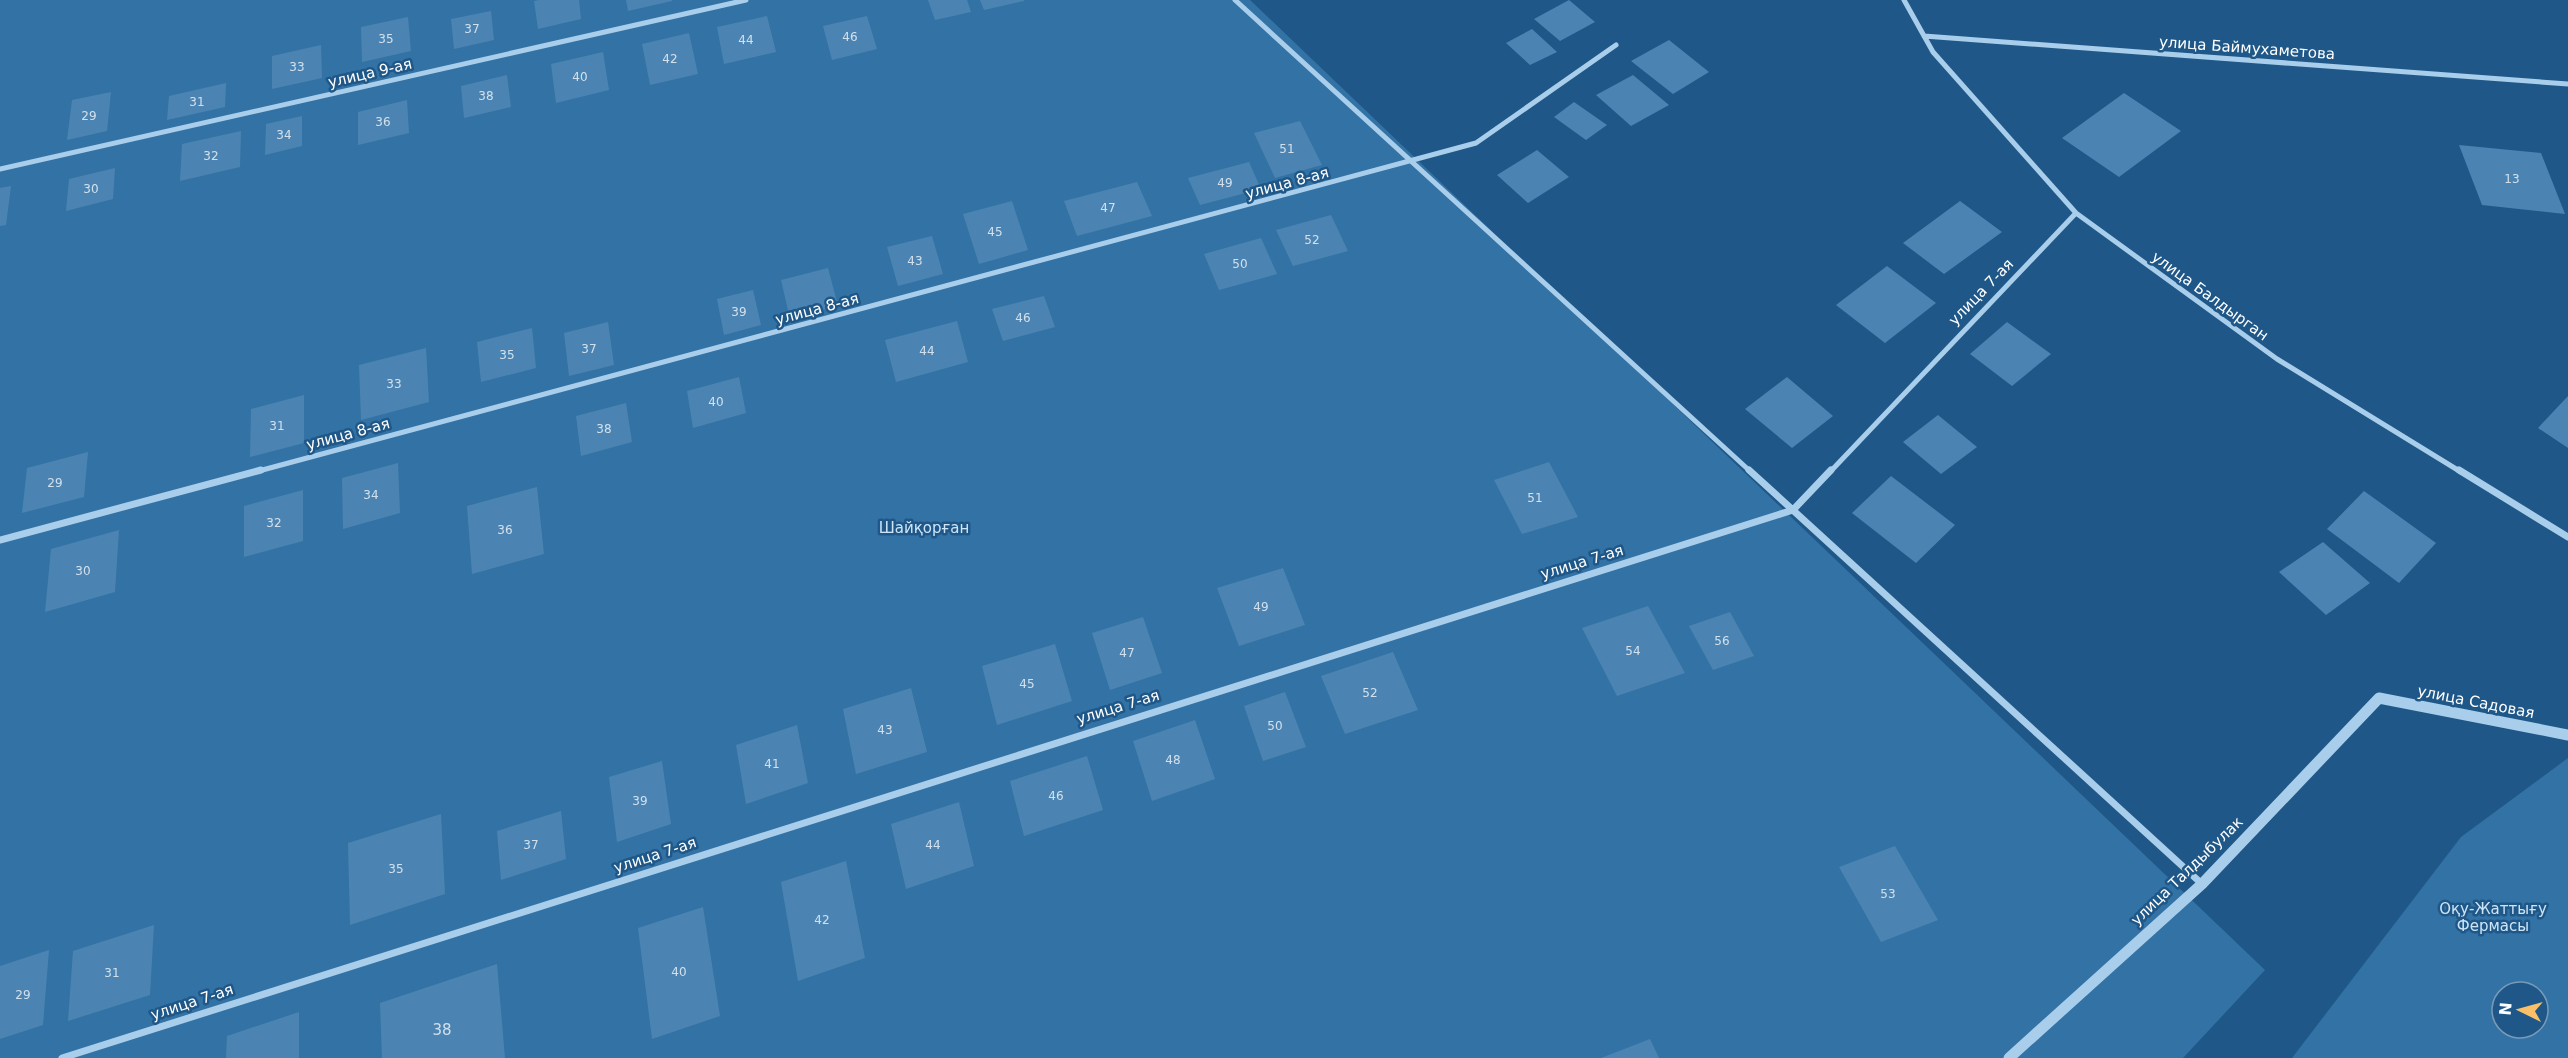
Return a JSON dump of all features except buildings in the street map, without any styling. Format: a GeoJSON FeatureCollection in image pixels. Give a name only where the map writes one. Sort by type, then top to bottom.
{"type":"FeatureCollection","features":[{"type":"Feature","properties":{"kind":"street","name":"улица 9-ая"},"geometry":{"type":"LineString","coordinates":[[0,169],[746,0]]}},
{"type":"Feature","properties":{"kind":"street"},"geometry":{"type":"LineString","coordinates":[[1235,0],[2202,884]]}},
{"type":"Feature","properties":{"kind":"street","name":"улица Балдырган"},"geometry":{"type":"LineString","coordinates":[[1904,0],[1933,52],[2076,213],[2277,359],[2568,537]]}},
{"type":"Feature","properties":{"kind":"street","name":"улица Баймухаметова"},"geometry":{"type":"LineString","coordinates":[[1924,36],[2568,84]]}},
{"type":"Feature","properties":{"kind":"street","name":"улица 8-ая"},"geometry":{"type":"LineString","coordinates":[[0,540],[1476,143],[1616,45]]}},
{"type":"Feature","properties":{"kind":"street","name":"улица 7-ая"},"geometry":{"type":"LineString","coordinates":[[62,1058],[1033,748],[1793,510],[2076,213]]}},
{"type":"Feature","properties":{"kind":"street","name":"улица Талдыбулак"},"geometry":{"type":"LineString","coordinates":[[2009,1058],[2202,884],[2379,698]]}},
{"type":"Feature","properties":{"kind":"street","name":"улица Садовая"},"geometry":{"type":"LineString","coordinates":[[2379,698],[2568,735]]}},
{"type":"Feature","properties":{"kind":"green space","name":"Шайқорған"},"geometry":{"type":"Polygon","coordinates":[[[0,0],[1250,0],[2265,970],[2183,1058],[0,1058],[0,0]]]}},
{"type":"Feature","properties":{"kind":"green space","name":"Оқу-Жаттығу Фермасы"},"geometry":{"type":"Polygon","coordinates":[[[2568,758],[2568,1058],[2292,1058],[2461,837],[2568,758]]]}}]}
